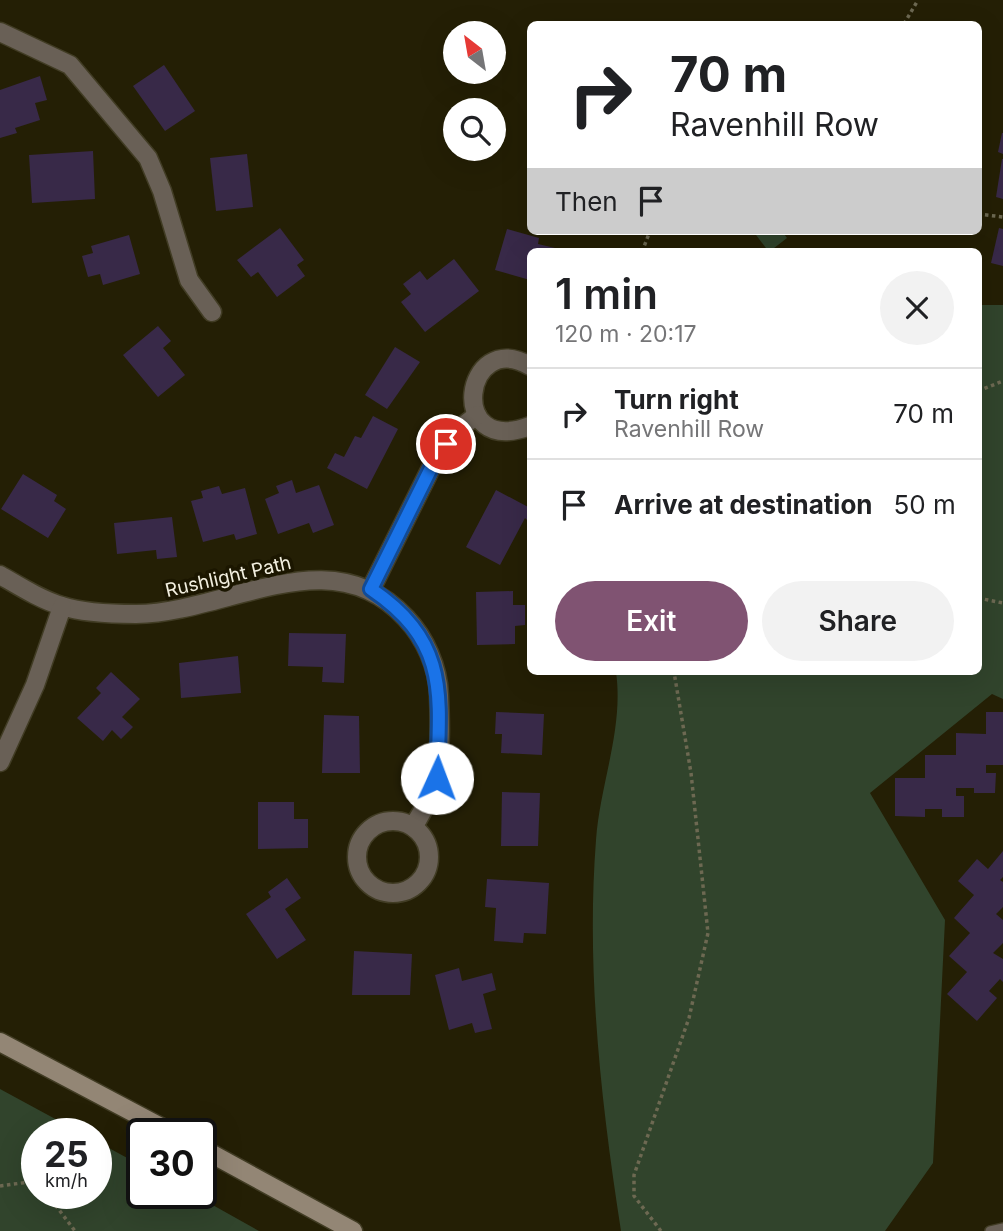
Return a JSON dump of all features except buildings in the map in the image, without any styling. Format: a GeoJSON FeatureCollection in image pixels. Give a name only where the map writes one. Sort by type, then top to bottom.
{"type":"FeatureCollection","features":[{"type":"Feature","properties":{"kind":"main road"},"geometry":{"type":"LineString","coordinates":[[0,1042],[144,1118]]}},
{"type":"Feature","properties":{"kind":"main road"},"geometry":{"type":"LineString","coordinates":[[217,1157],[353,1231]]}},
{"type":"Feature","properties":{"kind":"street"},"geometry":{"type":"LineString","coordinates":[[0,32],[70,65],[148,158],[162,191],[189,280],[212,312]]}},
{"type":"Feature","properties":{"kind":"street"},"geometry":{"type":"LineString","coordinates":[[527,365],[508,358],[495,361],[481,371],[473,383],[471,396],[477,415],[498,432],[512,433],[527,427]]}},
{"type":"Feature","properties":{"kind":"street"},"geometry":{"type":"LineString","coordinates":[[371,589],[437,456],[455,432],[477,415]]}},
{"type":"Feature","properties":{"kind":"street","name":"Rushlight Path"},"geometry":{"type":"LineString","coordinates":[[0,575],[62,607],[135,614],[167,612],[296,581],[321,579],[371,589],[393,603],[410,622],[435,668],[439,687],[437,778],[426,806],[413,827]]}},
{"type":"Feature","properties":{"kind":"street"},"geometry":{"type":"LineString","coordinates":[[0,762],[35,685],[62,607]]}},
{"type":"Feature","properties":{"kind":"street"},"geometry":{"type":"LineString","coordinates":[[397,821],[413,827],[423,837],[429,851],[428,865],[421,879],[410,889],[398,893],[380,891],[370,885],[358,865],[357,852],[362,839],[370,829],[383,822],[397,821]]}},
{"type":"Feature","properties":{"kind":"lane"},"geometry":{"type":"LineString","coordinates":[[990,1231],[1003,1228]]}},
{"type":"Feature","properties":{"kind":"path"},"geometry":{"type":"LineString","coordinates":[[906,21],[918,0]]}},
{"type":"Feature","properties":{"kind":"path"},"geometry":{"type":"LineString","coordinates":[[982,215],[1003,218]]}},
{"type":"Feature","properties":{"kind":"path"},"geometry":{"type":"LineString","coordinates":[[982,389],[1003,381]]}},
{"type":"Feature","properties":{"kind":"path"},"geometry":{"type":"LineString","coordinates":[[982,598],[1003,603]]}},
{"type":"Feature","properties":{"kind":"path"},"geometry":{"type":"LineString","coordinates":[[661,1231],[634,1196],[634,1175],[689,1018],[708,933],[691,773],[675,675]]}},
{"type":"Feature","properties":{"kind":"path"},"geometry":{"type":"LineString","coordinates":[[0,1186],[21,1183]]}},
{"type":"Feature","properties":{"kind":"path"},"geometry":{"type":"LineString","coordinates":[[59,1209],[73,1231]]}},
{"type":"Feature","properties":{"kind":"green space"},"geometry":{"type":"Polygon","coordinates":[[[756,235],[785,235],[787,238],[774,248],[766,248],[756,235]]]}},
{"type":"Feature","properties":{"kind":"green space"},"geometry":{"type":"Polygon","coordinates":[[[982,305],[1003,305],[1003,699],[992,694],[870,793],[945,920],[933,1163],[885,1231],[621,1231],[597,1036],[593,938],[598,819],[614,735],[618,693],[616,675],[982,675],[982,305]]]}},
{"type":"Feature","properties":{"kind":"green space"},"geometry":{"type":"Polygon","coordinates":[[[0,1089],[53,1118],[21,1118],[21,1209],[112,1209],[112,1150],[126,1157],[126,1209],[217,1207],[259,1231],[0,1231],[0,1089]]]}},
{"type":"Feature","properties":{"kind":"route"},"geometry":{"type":"LineString","coordinates":[[437,778],[440,712],[435,668],[424,643],[410,622],[393,603],[371,589],[437,456],[446,444]]}}]}
